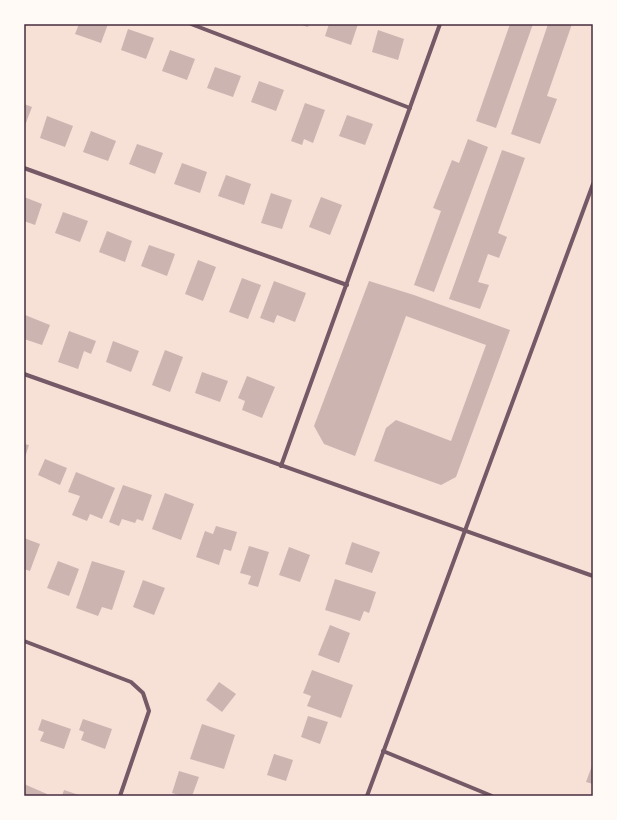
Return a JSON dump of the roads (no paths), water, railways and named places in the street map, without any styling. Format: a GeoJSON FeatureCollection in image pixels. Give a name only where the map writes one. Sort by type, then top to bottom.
{"type":"FeatureCollection","features":[{"type":"Feature","properties":{"kind":"street"},"geometry":{"type":"LineString","coordinates":[[191,24],[410,108]]}},
{"type":"Feature","properties":{"kind":"street"},"geometry":{"type":"LineString","coordinates":[[281,466],[440,24]]}},
{"type":"Feature","properties":{"kind":"street"},"geometry":{"type":"LineString","coordinates":[[24,168],[347,285]]}},
{"type":"Feature","properties":{"kind":"street"},"geometry":{"type":"LineString","coordinates":[[366,796],[593,184]]}},
{"type":"Feature","properties":{"kind":"street"},"geometry":{"type":"LineString","coordinates":[[24,374],[593,576]]}},
{"type":"Feature","properties":{"kind":"street"},"geometry":{"type":"LineString","coordinates":[[24,641],[131,682],[143,693],[149,711],[120,796]]}},
{"type":"Feature","properties":{"kind":"street"},"geometry":{"type":"LineString","coordinates":[[383,751],[492,796]]}}]}
